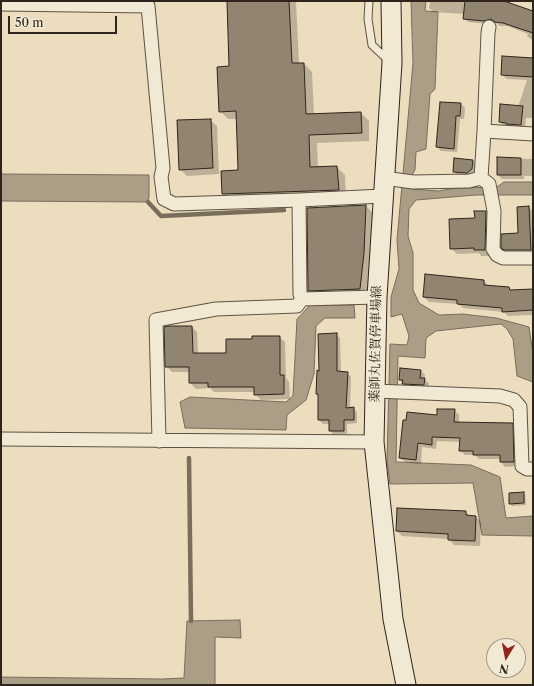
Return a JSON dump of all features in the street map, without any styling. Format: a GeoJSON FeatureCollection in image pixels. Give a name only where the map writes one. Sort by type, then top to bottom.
{"type":"FeatureCollection","features":[{"type":"Feature","properties":{"kind":"main road","name":"薬師丸佐賀停車場線"},"geometry":{"type":"LineString","coordinates":[[391,1],[392,63],[389,185],[377,297],[379,392],[374,442],[393,619],[406,685]]}},
{"type":"Feature","properties":{"kind":"street"},"geometry":{"type":"LineString","coordinates":[[1,4],[148,6],[163,168],[161,176],[164,200],[174,204],[299,200],[413,182],[485,181]]}},
{"type":"Feature","properties":{"kind":"street"},"geometry":{"type":"LineString","coordinates":[[489,27],[484,131],[485,181],[492,199],[494,211],[493,249],[497,255],[503,258],[533,258]]}},
{"type":"Feature","properties":{"kind":"street"},"geometry":{"type":"LineString","coordinates":[[484,131],[533,134]]}},
{"type":"Feature","properties":{"kind":"street"},"geometry":{"type":"LineString","coordinates":[[299,200],[300,294],[302,299]]}},
{"type":"Feature","properties":{"kind":"street"},"geometry":{"type":"LineString","coordinates":[[302,299],[377,297]]}},
{"type":"Feature","properties":{"kind":"street"},"geometry":{"type":"LineString","coordinates":[[159,441],[156,320],[216,309],[297,306],[302,299]]}},
{"type":"Feature","properties":{"kind":"street"},"geometry":{"type":"LineString","coordinates":[[379,392],[500,396],[514,400],[520,407],[522,466],[527,469],[533,469]]}},
{"type":"Feature","properties":{"kind":"street"},"geometry":{"type":"LineString","coordinates":[[1,439],[374,442]]}},
{"type":"Feature","properties":{"kind":"lane"},"geometry":{"type":"LineString","coordinates":[[369,1],[368,19],[372,45],[392,63]]}},
{"type":"Feature","properties":{"kind":"shaded area"},"geometry":{"type":"Polygon","coordinates":[[[411,1],[426,1],[425,11],[438,12],[435,89],[430,94],[426,149],[416,152],[415,170],[412,175],[412,189],[438,191],[457,188],[497,187],[504,182],[533,182],[533,195],[476,195],[416,200],[409,209],[408,236],[413,253],[413,290],[419,303],[439,315],[463,314],[496,318],[529,327],[533,354],[533,382],[517,376],[513,339],[507,329],[501,324],[436,331],[426,338],[425,358],[398,356],[396,462],[471,465],[500,477],[506,518],[533,516],[533,536],[482,535],[473,483],[390,484],[387,461],[390,344],[407,345],[409,336],[402,314],[391,317],[391,297],[399,269],[397,240],[413,63],[411,1]]]}},
{"type":"Feature","properties":{"kind":"shaded area"},"geometry":{"type":"Polygon","coordinates":[[[1,174],[149,175],[149,197],[148,202],[1,201],[1,174]]]}},
{"type":"Feature","properties":{"kind":"shaded area"},"geometry":{"type":"Polygon","coordinates":[[[310,305],[354,305],[355,318],[325,318],[316,326],[314,374],[306,400],[287,415],[286,430],[185,428],[180,402],[190,397],[286,402],[293,396],[297,319],[310,305]]]}},
{"type":"Feature","properties":{"kind":"shaded area"},"geometry":{"type":"Polygon","coordinates":[[[240,620],[241,638],[215,637],[215,685],[1,685],[1,677],[184,678],[187,621],[240,620]]]}},
{"type":"Feature","properties":{"kind":"building"},"geometry":{"type":"Polygon","coordinates":[[[227,1],[289,1],[292,63],[304,63],[306,114],[361,112],[362,133],[309,135],[310,167],[337,166],[339,190],[222,194],[221,171],[238,170],[236,111],[219,112],[217,67],[229,66],[227,1]]]}},
{"type":"Feature","properties":{"kind":"building"},"geometry":{"type":"Polygon","coordinates":[[[465,1],[504,1],[533,11],[533,33],[503,23],[495,22],[491,19],[484,21],[463,19],[465,1]]]}},
{"type":"Feature","properties":{"kind":"building"},"geometry":{"type":"Polygon","coordinates":[[[502,56],[533,58],[533,77],[501,75],[502,56]]]}},
{"type":"Feature","properties":{"kind":"building"},"geometry":{"type":"Polygon","coordinates":[[[440,102],[461,103],[460,116],[456,116],[454,149],[436,147],[440,102]]]}},
{"type":"Feature","properties":{"kind":"building"},"geometry":{"type":"Polygon","coordinates":[[[500,104],[523,106],[521,125],[499,122],[500,104]]]}},
{"type":"Feature","properties":{"kind":"building"},"geometry":{"type":"Polygon","coordinates":[[[211,119],[213,168],[179,170],[177,120],[211,119]]]}},
{"type":"Feature","properties":{"kind":"building"},"geometry":{"type":"Polygon","coordinates":[[[497,157],[521,158],[521,175],[497,175],[497,157]]]}},
{"type":"Feature","properties":{"kind":"building"},"geometry":{"type":"Polygon","coordinates":[[[454,158],[473,160],[472,169],[467,173],[453,172],[454,158]]]}},
{"type":"Feature","properties":{"kind":"building"},"geometry":{"type":"Polygon","coordinates":[[[366,205],[364,253],[360,289],[308,291],[307,208],[366,205]]]}},
{"type":"Feature","properties":{"kind":"building"},"geometry":{"type":"Polygon","coordinates":[[[529,206],[531,250],[502,249],[501,234],[518,233],[517,207],[529,206]]]}},
{"type":"Feature","properties":{"kind":"building"},"geometry":{"type":"Polygon","coordinates":[[[474,211],[486,211],[485,250],[474,250],[474,248],[450,249],[449,219],[475,218],[474,211]]]}},
{"type":"Feature","properties":{"kind":"building"},"geometry":{"type":"Polygon","coordinates":[[[425,274],[484,280],[484,285],[509,287],[510,290],[533,289],[533,310],[502,312],[502,308],[457,304],[457,300],[423,297],[425,274]]]}},
{"type":"Feature","properties":{"kind":"building"},"geometry":{"type":"Polygon","coordinates":[[[192,326],[193,353],[226,353],[226,339],[252,339],[252,336],[280,336],[280,375],[284,375],[284,394],[254,395],[254,387],[208,387],[208,383],[189,383],[189,367],[165,367],[164,327],[192,326]]]}},
{"type":"Feature","properties":{"kind":"building"},"geometry":{"type":"Polygon","coordinates":[[[337,333],[337,371],[348,372],[346,408],[354,407],[354,420],[344,420],[344,431],[329,431],[329,420],[318,420],[318,394],[316,394],[317,370],[319,371],[318,334],[337,333]]]}},
{"type":"Feature","properties":{"kind":"building"},"geometry":{"type":"Polygon","coordinates":[[[400,368],[421,370],[420,378],[425,378],[424,385],[402,384],[403,380],[399,380],[400,368]]]}},
{"type":"Feature","properties":{"kind":"building"},"geometry":{"type":"Polygon","coordinates":[[[437,409],[455,409],[454,422],[513,423],[514,462],[500,462],[500,455],[473,455],[473,451],[459,451],[460,438],[432,437],[432,445],[418,443],[416,460],[399,458],[403,420],[406,420],[407,412],[437,415],[437,409]]]}},
{"type":"Feature","properties":{"kind":"building"},"geometry":{"type":"Polygon","coordinates":[[[524,492],[524,503],[509,504],[509,493],[524,492]]]}},
{"type":"Feature","properties":{"kind":"building"},"geometry":{"type":"Polygon","coordinates":[[[397,508],[466,511],[466,515],[476,516],[475,541],[448,540],[448,534],[396,531],[397,508]]]}},
{"type":"Feature","properties":{"kind":"waterway"},"geometry":{"type":"LineString","coordinates":[[148,202],[161,216],[284,210]]}},
{"type":"Feature","properties":{"kind":"waterway"},"geometry":{"type":"LineString","coordinates":[[189,458],[191,621]]}}]}
